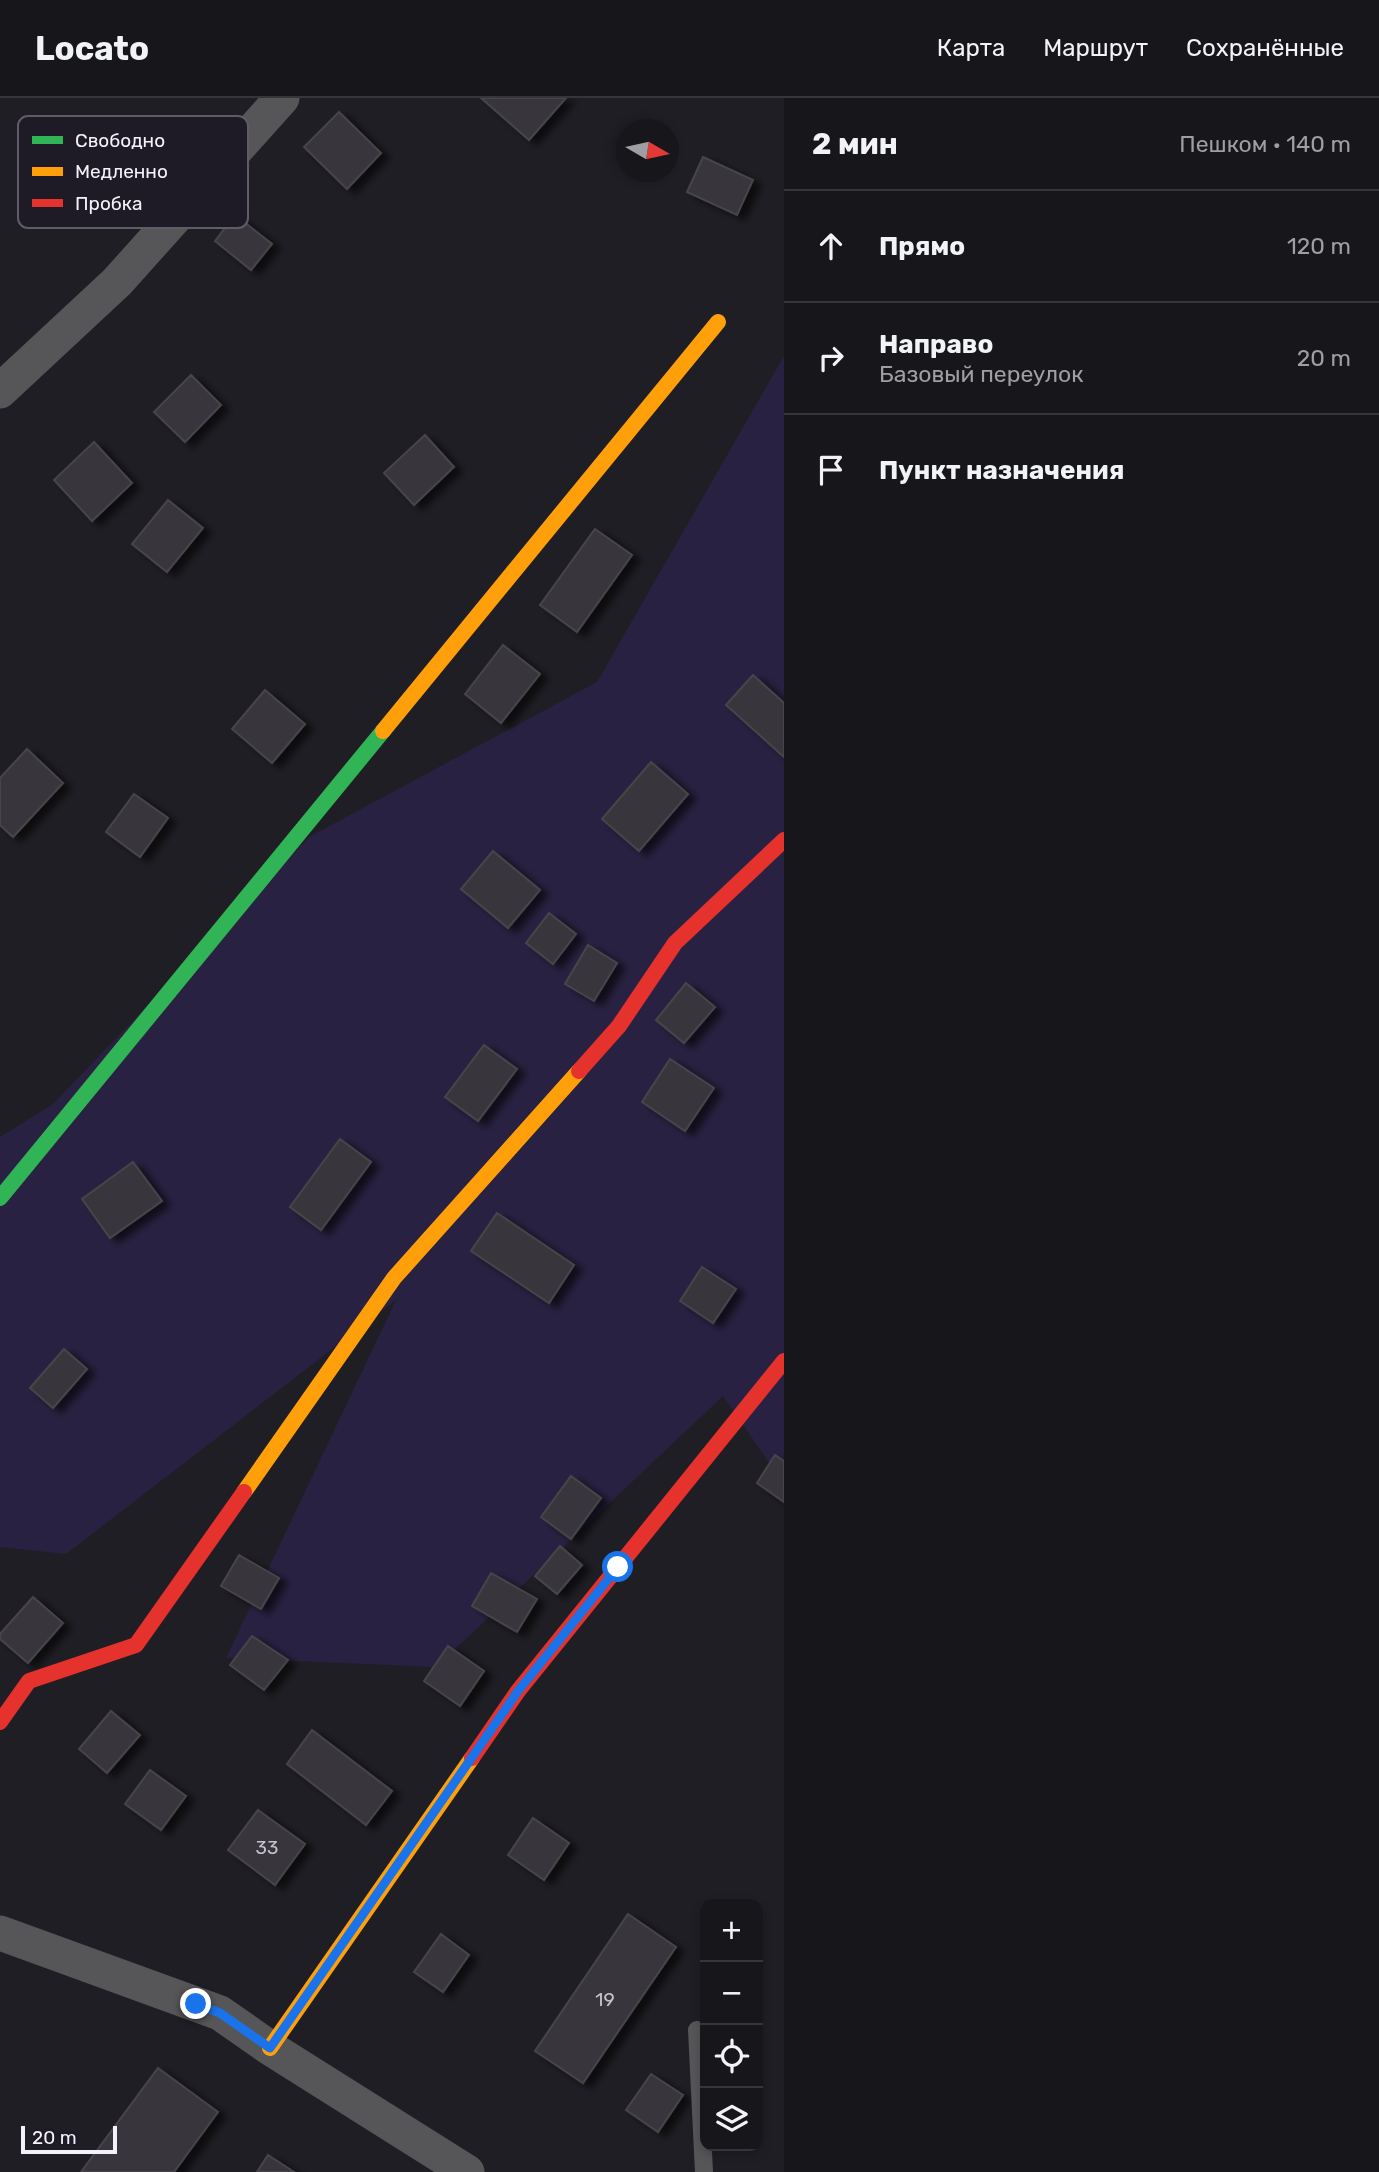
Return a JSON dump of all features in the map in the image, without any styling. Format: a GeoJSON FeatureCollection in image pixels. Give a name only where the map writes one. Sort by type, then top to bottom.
{"type":"FeatureCollection","features":[{"type":"Feature","properties":{"kind":"street"},"geometry":{"type":"LineString","coordinates":[[248,136],[282,98]]}},
{"type":"Feature","properties":{"kind":"street"},"geometry":{"type":"LineString","coordinates":[[0,391],[117,282],[165,228]]}},
{"type":"Feature","properties":{"kind":"street"},"geometry":{"type":"LineString","coordinates":[[0,1198],[718,322]]}},
{"type":"Feature","properties":{"kind":"street"},"geometry":{"type":"LineString","coordinates":[[0,1722],[29,1681],[136,1645],[394,1279],[619,1026],[675,943],[784,840]]}},
{"type":"Feature","properties":{"kind":"street"},"geometry":{"type":"LineString","coordinates":[[270,2048],[518,1691],[784,1361]]}},
{"type":"Feature","properties":{"kind":"street"},"geometry":{"type":"LineString","coordinates":[[0,1933],[220,2013],[270,2048],[467,2172]]}},
{"type":"Feature","properties":{"kind":"lane"},"geometry":{"type":"LineString","coordinates":[[697,2030],[704,2172]]}},
{"type":"Feature","properties":{"kind":"shaded area"},"geometry":{"type":"Polygon","coordinates":[[[784,356],[784,1484],[723,1396],[436,1667],[226,1658],[396,1300],[66,1554],[0,1547],[0,1137],[53,1104],[309,837],[597,682],[784,356]]]}},
{"type":"Feature","properties":{"kind":"building"},"geometry":{"type":"Polygon","coordinates":[[[481,98],[566,98],[529,140],[481,98]]]}},
{"type":"Feature","properties":{"kind":"building"},"geometry":{"type":"Polygon","coordinates":[[[339,112],[381,153],[347,189],[304,147],[339,112]]]}},
{"type":"Feature","properties":{"kind":"building"},"geometry":{"type":"Polygon","coordinates":[[[703,157],[753,180],[737,215],[687,192],[703,157]]]}},
{"type":"Feature","properties":{"kind":"building"},"geometry":{"type":"Polygon","coordinates":[[[248,225],[272,244],[251,270],[215,241],[225,228],[248,228],[248,225]]]}},
{"type":"Feature","properties":{"kind":"building"},"geometry":{"type":"Polygon","coordinates":[[[191,375],[221,405],[185,442],[154,412],[191,375]]]}},
{"type":"Feature","properties":{"kind":"building"},"geometry":{"type":"Polygon","coordinates":[[[425,435],[454,467],[414,505],[384,473],[425,435]]]}},
{"type":"Feature","properties":{"kind":"building"},"geometry":{"type":"Polygon","coordinates":[[[94,442],[132,483],[92,521],[54,480],[94,442]]]}},
{"type":"Feature","properties":{"kind":"building"},"geometry":{"type":"Polygon","coordinates":[[[168,500],[203,528],[167,572],[132,544],[168,500]]]}},
{"type":"Feature","properties":{"kind":"building"},"geometry":{"type":"Polygon","coordinates":[[[595,529],[632,555],[577,632],[540,605],[595,529]]]}},
{"type":"Feature","properties":{"kind":"building"},"geometry":{"type":"Polygon","coordinates":[[[503,645],[540,674],[501,723],[465,694],[503,645]]]}},
{"type":"Feature","properties":{"kind":"building"},"geometry":{"type":"Polygon","coordinates":[[[753,675],[784,703],[784,757],[726,705],[753,675]]]}},
{"type":"Feature","properties":{"kind":"building"},"geometry":{"type":"Polygon","coordinates":[[[265,690],[305,724],[272,763],[232,729],[265,690]]]}},
{"type":"Feature","properties":{"kind":"building"},"geometry":{"type":"Polygon","coordinates":[[[27,749],[63,783],[13,837],[0,825],[0,778],[27,749]]]}},
{"type":"Feature","properties":{"kind":"building"},"geometry":{"type":"Polygon","coordinates":[[[651,762],[688,794],[639,851],[602,819],[651,762]]]}},
{"type":"Feature","properties":{"kind":"building"},"geometry":{"type":"Polygon","coordinates":[[[134,794],[168,818],[140,857],[106,832],[134,794]]]}},
{"type":"Feature","properties":{"kind":"building"},"geometry":{"type":"Polygon","coordinates":[[[493,851],[540,890],[508,928],[461,889],[493,851]]]}},
{"type":"Feature","properties":{"kind":"building"},"geometry":{"type":"Polygon","coordinates":[[[549,913],[576,934],[553,964],[526,943],[549,913]]]}},
{"type":"Feature","properties":{"kind":"building"},"geometry":{"type":"Polygon","coordinates":[[[588,945],[617,963],[594,1001],[565,984],[588,945]]]}},
{"type":"Feature","properties":{"kind":"building"},"geometry":{"type":"Polygon","coordinates":[[[686,983],[715,1007],[684,1043],[656,1020],[686,983]]]}},
{"type":"Feature","properties":{"kind":"building"},"geometry":{"type":"Polygon","coordinates":[[[484,1045],[517,1069],[478,1121],[445,1097],[484,1045]]]}},
{"type":"Feature","properties":{"kind":"building"},"geometry":{"type":"Polygon","coordinates":[[[670,1059],[714,1088],[685,1131],[642,1102],[670,1059]]]}},
{"type":"Feature","properties":{"kind":"building"},"geometry":{"type":"Polygon","coordinates":[[[340,1139],[371,1162],[321,1230],[290,1207],[340,1139]]]}},
{"type":"Feature","properties":{"kind":"building"},"geometry":{"type":"Polygon","coordinates":[[[133,1162],[162,1201],[110,1238],[82,1199],[133,1162]]]}},
{"type":"Feature","properties":{"kind":"building"},"geometry":{"type":"Polygon","coordinates":[[[497,1213],[574,1265],[549,1303],[471,1251],[497,1213]]]}},
{"type":"Feature","properties":{"kind":"building"},"geometry":{"type":"Polygon","coordinates":[[[702,1267],[736,1289],[713,1323],[680,1301],[702,1267]]]}},
{"type":"Feature","properties":{"kind":"building"},"geometry":{"type":"Polygon","coordinates":[[[64,1349],[87,1369],[53,1408],[30,1388],[64,1349]]]}},
{"type":"Feature","properties":{"kind":"building"},"geometry":{"type":"Polygon","coordinates":[[[775,1455],[784,1461],[784,1502],[757,1483],[775,1455]]]}},
{"type":"Feature","properties":{"kind":"building"},"geometry":{"type":"Polygon","coordinates":[[[571,1476],[601,1498],[571,1539],[541,1517],[571,1476]]]}},
{"type":"Feature","properties":{"kind":"building"},"geometry":{"type":"Polygon","coordinates":[[[560,1546],[582,1565],[557,1594],[535,1576],[560,1546]]]}},
{"type":"Feature","properties":{"kind":"building"},"geometry":{"type":"Polygon","coordinates":[[[239,1555],[279,1578],[261,1609],[221,1586],[239,1555]]]}},
{"type":"Feature","properties":{"kind":"building"},"geometry":{"type":"Polygon","coordinates":[[[491,1573],[537,1599],[517,1632],[472,1606],[491,1573]]]}},
{"type":"Feature","properties":{"kind":"building"},"geometry":{"type":"Polygon","coordinates":[[[33,1597],[63,1623],[28,1663],[0,1639],[0,1634],[33,1597]]]}},
{"type":"Feature","properties":{"kind":"building"},"geometry":{"type":"Polygon","coordinates":[[[252,1636],[288,1660],[264,1690],[230,1665],[252,1636]]]}},
{"type":"Feature","properties":{"kind":"building"},"geometry":{"type":"Polygon","coordinates":[[[448,1646],[484,1671],[460,1706],[424,1681],[448,1646]]]}},
{"type":"Feature","properties":{"kind":"building"},"geometry":{"type":"Polygon","coordinates":[[[111,1711],[140,1735],[107,1773],[79,1749],[111,1711]]]}},
{"type":"Feature","properties":{"kind":"building"},"geometry":{"type":"Polygon","coordinates":[[[312,1730],[392,1791],[366,1825],[287,1764],[312,1730]]]}},
{"type":"Feature","properties":{"kind":"building"},"geometry":{"type":"Polygon","coordinates":[[[150,1770],[186,1796],[161,1830],[125,1804],[150,1770]]]}},
{"type":"Feature","properties":{"kind":"building"},"geometry":{"type":"Polygon","coordinates":[[[258,1810],[305,1844],[275,1885],[228,1850],[258,1810]]]}},
{"type":"Feature","properties":{"kind":"building"},"geometry":{"type":"Polygon","coordinates":[[[533,1818],[569,1843],[544,1880],[508,1855],[533,1818]]]}},
{"type":"Feature","properties":{"kind":"building"},"geometry":{"type":"Polygon","coordinates":[[[628,1914],[676,1947],[583,2083],[535,2051],[628,1914]]]}},
{"type":"Feature","properties":{"kind":"building"},"geometry":{"type":"Polygon","coordinates":[[[441,1934],[469,1955],[443,1992],[414,1972],[441,1934]]]}},
{"type":"Feature","properties":{"kind":"building"},"geometry":{"type":"Polygon","coordinates":[[[158,2068],[218,2112],[174,2172],[81,2172],[158,2068]]]}},
{"type":"Feature","properties":{"kind":"building"},"geometry":{"type":"Polygon","coordinates":[[[651,2074],[683,2095],[658,2132],[626,2110],[651,2074]]]}},
{"type":"Feature","properties":{"kind":"building"},"geometry":{"type":"Polygon","coordinates":[[[268,2155],[294,2172],[257,2172],[268,2155]]]}},
{"type":"Feature","properties":{"kind":"traffic: fast"},"geometry":{"type":"LineString","coordinates":[[0,1198],[383,731]]}},
{"type":"Feature","properties":{"kind":"traffic: slow"},"geometry":{"type":"LineString","coordinates":[[383,731],[718,322]]}},
{"type":"Feature","properties":{"kind":"traffic: slow"},"geometry":{"type":"LineString","coordinates":[[244,1492],[394,1278],[579,1071]]}},
{"type":"Feature","properties":{"kind":"traffic: slow"},"geometry":{"type":"LineString","coordinates":[[270,2048],[472,1758]]}},
{"type":"Feature","properties":{"kind":"traffic: jam"},"geometry":{"type":"LineString","coordinates":[[579,1071],[619,1026],[675,943],[784,840]]}},
{"type":"Feature","properties":{"kind":"traffic: jam"},"geometry":{"type":"LineString","coordinates":[[472,1758],[518,1691],[784,1361]]}},
{"type":"Feature","properties":{"kind":"traffic: jam"},"geometry":{"type":"LineString","coordinates":[[0,1722],[29,1681],[136,1645],[244,1492]]}},
{"type":"Feature","properties":{"kind":"route"},"geometry":{"type":"LineString","coordinates":[[196,2004],[220,2013],[270,2048],[518,1691],[618,1567]]}}]}
